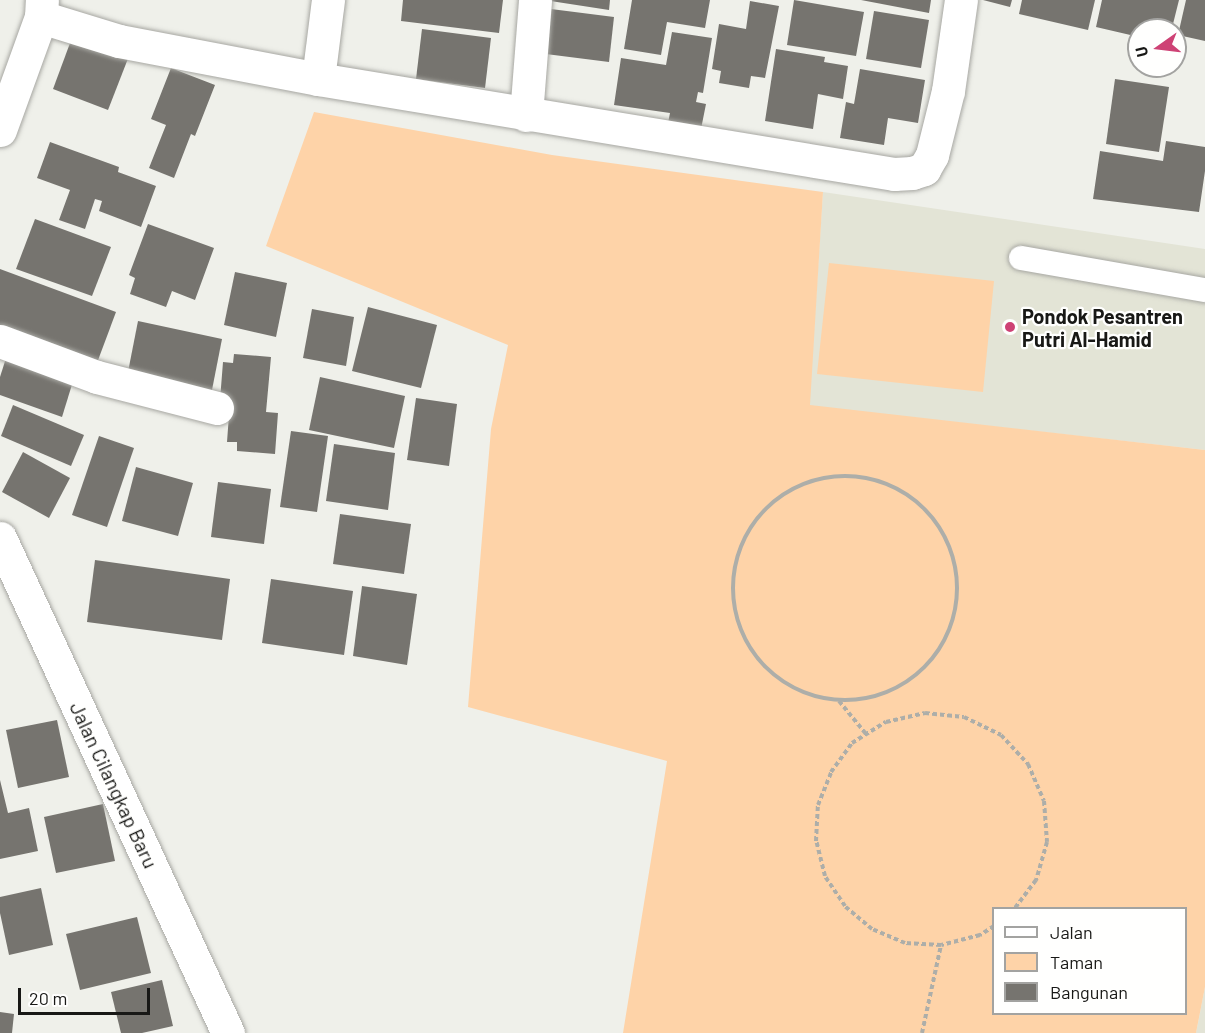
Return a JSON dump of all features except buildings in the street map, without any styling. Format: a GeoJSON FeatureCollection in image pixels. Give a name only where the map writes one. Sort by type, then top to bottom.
{"type":"FeatureCollection","features":[{"type":"Feature","properties":{"kind":"street"},"geometry":{"type":"LineString","coordinates":[[318,79],[328,0]]}},
{"type":"Feature","properties":{"kind":"street"},"geometry":{"type":"LineString","coordinates":[[526,115],[535,0]]}},
{"type":"Feature","properties":{"kind":"street"},"geometry":{"type":"LineString","coordinates":[[0,130],[42,8],[119,41],[318,79],[894,174],[912,173],[924,169],[932,155],[948,91],[961,0]]}},
{"type":"Feature","properties":{"kind":"street"},"geometry":{"type":"LineString","coordinates":[[0,340],[97,377],[217,408]]}},
{"type":"Feature","properties":{"kind":"street","name":"Jalan Cilangkap Baru"},"geometry":{"type":"LineString","coordinates":[[0,538],[228,1033]]}},
{"type":"Feature","properties":{"kind":"lane"},"geometry":{"type":"LineString","coordinates":[[1021,258],[1205,290]]}},
{"type":"Feature","properties":{"kind":"path"},"geometry":{"type":"LineString","coordinates":[[839,701],[877,697],[910,681],[938,654],[954,619],[957,591],[958,581],[948,544],[928,512],[898,489],[862,477],[824,477],[790,490],[762,512],[742,543],[733,578],[736,614],[750,648],[765,666],[773,675],[804,693],[839,701],[866,734]]}},
{"type":"Feature","properties":{"kind":"path"},"geometry":{"type":"LineString","coordinates":[[992,927],[980,935],[941,945],[905,943],[872,929],[845,906],[825,876],[816,841],[818,805],[831,772],[852,743],[886,722],[925,713],[964,717],[1000,735],[1028,765],[1044,801],[1047,842],[1036,880],[1017,907]]}},
{"type":"Feature","properties":{"kind":"path"},"geometry":{"type":"LineString","coordinates":[[922,1033],[941,945]]}},
{"type":"Feature","properties":{"kind":"shaded area","name":"Pondok Pesantren Putri Al-Hamid"},"geometry":{"type":"Polygon","coordinates":[[[823,192],[1205,249],[1205,450],[809,406],[823,192]]]}},
{"type":"Feature","properties":{"kind":"shaded area"},"geometry":{"type":"Polygon","coordinates":[[[1205,987],[1205,1033],[1196,1033],[1205,987]]]}},
{"type":"Feature","properties":{"kind":"green space"},"geometry":{"type":"Polygon","coordinates":[[[314,112],[552,155],[823,192],[810,405],[1205,450],[1205,987],[1196,1033],[623,1033],[667,761],[468,707],[491,429],[508,345],[266,246],[314,112]]]}},
{"type":"Feature","properties":{"kind":"green space"},"geometry":{"type":"Polygon","coordinates":[[[829,263],[994,281],[983,392],[817,374],[829,263]]]}},
{"type":"Feature","properties":{"kind":"place","name":"Pondok Pesantren Putri Al-Hamid"},"geometry":{"type":"Point","coordinates":[1010,327]}}]}
